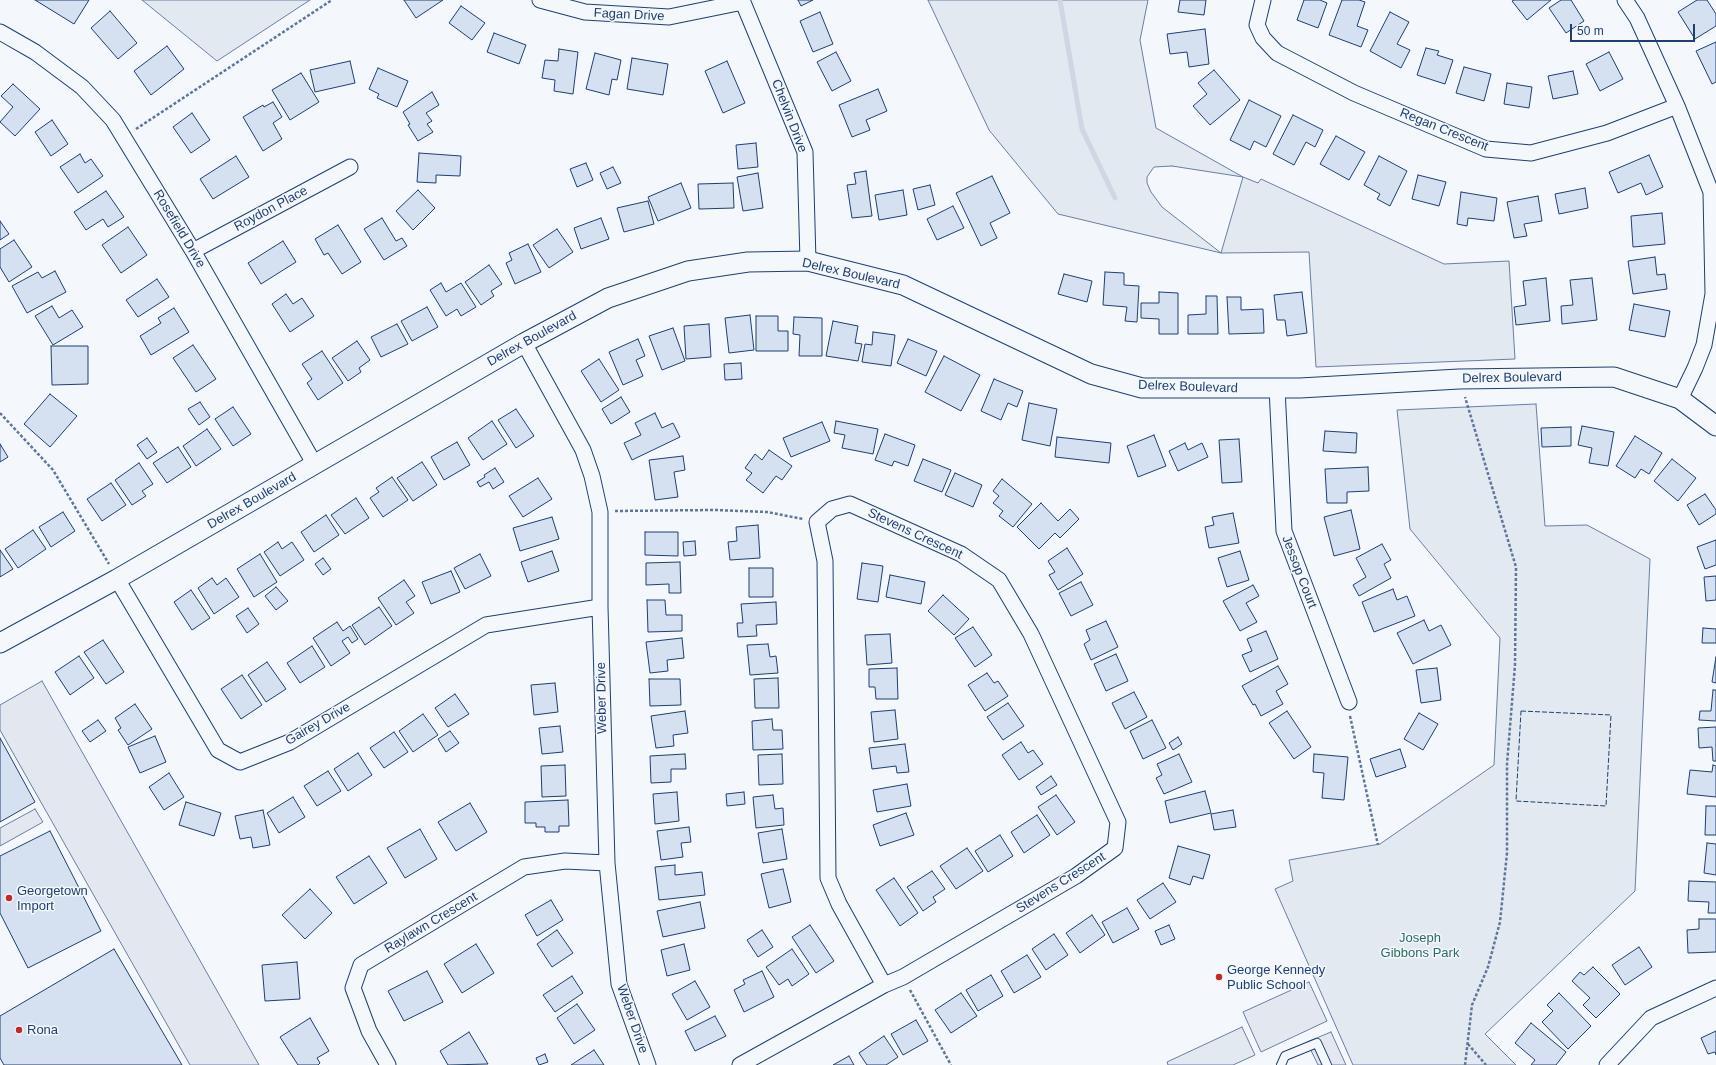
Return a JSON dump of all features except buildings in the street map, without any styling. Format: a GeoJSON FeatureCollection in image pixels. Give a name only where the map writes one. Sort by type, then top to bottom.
{"type":"FeatureCollection","features":[{"type":"Feature","properties":{"kind":"street","name":"Fagan Drive"},"geometry":{"type":"LineString","coordinates":[[540,0],[585,12],[669,17],[742,1]]}},
{"type":"Feature","properties":{"kind":"street","name":"Regan Crescent"},"geometry":{"type":"LineString","coordinates":[[1263,0],[1258,25],[1262,38],[1277,53],[1354,93],[1486,150],[1531,153],[1607,133],[1677,106]]}},
{"type":"Feature","properties":{"kind":"street"},"geometry":{"type":"LineString","coordinates":[[1625,0],[1637,18],[1677,106],[1711,192],[1713,294],[1704,345],[1695,368],[1680,398]]}},
{"type":"Feature","properties":{"kind":"street","name":"Chelvin Drive"},"geometry":{"type":"LineString","coordinates":[[742,1],[805,152],[808,261]]}},
{"type":"Feature","properties":{"kind":"street","name":"Rosefield Drive"},"geometry":{"type":"LineString","coordinates":[[0,32],[35,52],[82,87],[113,120],[193,251],[315,465]]}},
{"type":"Feature","properties":{"kind":"street","name":"Roydon Place"},"geometry":{"type":"LineString","coordinates":[[193,251],[350,167]]}},
{"type":"Feature","properties":{"kind":"street","name":"Delrex Boulevard"},"geometry":{"type":"LineString","coordinates":[[0,643],[117,579],[524,343],[608,298],[688,271],[748,262],[808,261],[903,284],[1091,374],[1142,388],[1277,388],[1459,379],[1614,377],[1680,398],[1716,426]]}},
{"type":"Feature","properties":{"kind":"street","name":"Weber Drive"},"geometry":{"type":"LineString","coordinates":[[524,343],[583,450],[592,476],[600,512],[600,607],[607,863],[619,984],[648,1065]]}},
{"type":"Feature","properties":{"kind":"street","name":"Jessop Court"},"geometry":{"type":"LineString","coordinates":[[1277,388],[1284,531],[1348,702]]}},
{"type":"Feature","properties":{"kind":"street","name":"Stevens Crescent"},"geometry":{"type":"LineString","coordinates":[[740,1065],[884,985],[903,976],[1076,876],[1115,848],[1118,822],[1031,634],[998,580],[961,554],[850,504],[832,509],[817,522]]}},
{"type":"Feature","properties":{"kind":"street"},"geometry":{"type":"LineString","coordinates":[[817,522],[825,562],[828,878],[838,904],[884,985]]}},
{"type":"Feature","properties":{"kind":"street","name":"Gairey Drive"},"geometry":{"type":"LineString","coordinates":[[117,579],[218,750],[240,762],[290,742],[486,625],[600,607]]}},
{"type":"Feature","properties":{"kind":"street","name":"Raylawn Crescent"},"geometry":{"type":"LineString","coordinates":[[388,1065],[369,1031],[353,988],[361,965],[524,866],[565,861],[607,863]]}},
{"type":"Feature","properties":{"kind":"street"},"geometry":{"type":"LineString","coordinates":[[1607,1065],[1651,1018],[1716,988]]}},
{"type":"Feature","properties":{"kind":"lane"},"geometry":{"type":"LineString","coordinates":[[1281,1065],[1285,1056],[1316,1043],[1327,1065]]}},
{"type":"Feature","properties":{"kind":"path"},"geometry":{"type":"LineString","coordinates":[[124,137],[332,0]]}},
{"type":"Feature","properties":{"kind":"path"},"geometry":{"type":"LineString","coordinates":[[1459,379],[1516,567],[1515,665],[1507,764],[1507,853],[1500,922],[1488,967],[1472,1005],[1464,1065]]}},
{"type":"Feature","properties":{"kind":"path"},"geometry":{"type":"LineString","coordinates":[[0,413],[53,470],[117,579]]}},
{"type":"Feature","properties":{"kind":"path"},"geometry":{"type":"LineString","coordinates":[[600,512],[715,510],[767,512],[817,522]]}},
{"type":"Feature","properties":{"kind":"path"},"geometry":{"type":"LineString","coordinates":[[1348,702],[1378,845]]}},
{"type":"Feature","properties":{"kind":"path"},"geometry":{"type":"LineString","coordinates":[[903,976],[951,1065]]}},
{"type":"Feature","properties":{"kind":"path"},"geometry":{"type":"LineString","coordinates":[[1467,1043],[1486,1065]]}},
{"type":"Feature","properties":{"kind":"green space"},"geometry":{"type":"Polygon","coordinates":[[[142,0],[310,0],[217,61],[142,0]]]}},
{"type":"Feature","properties":{"kind":"green space"},"geometry":{"type":"Polygon","coordinates":[[[928,0],[1148,0],[1140,40],[1156,128],[1243,177],[1172,166],[1154,167],[1147,177],[1147,183],[1151,192],[1162,207],[1221,253],[1058,214],[989,130],[928,0]]]}},
{"type":"Feature","properties":{"kind":"green space"},"geometry":{"type":"Polygon","coordinates":[[[1243,177],[1258,183],[1261,179],[1444,264],[1509,261],[1515,359],[1316,367],[1309,252],[1221,253],[1243,177]]]}},
{"type":"Feature","properties":{"kind":"green space","name":"Joseph Gibbons Park"},"geometry":{"type":"Polygon","coordinates":[[[1536,404],[1545,526],[1587,525],[1650,559],[1635,891],[1485,1034],[1516,1065],[1353,1065],[1275,889],[1293,881],[1289,860],[1380,844],[1494,765],[1500,638],[1410,529],[1397,410],[1536,404]]]}},
{"type":"Feature","properties":{"kind":"green space"},"geometry":{"type":"Polygon","coordinates":[[[1242,1027],[1255,1055],[1233,1065],[1168,1065],[1167,1062],[1242,1027]]]}},
{"type":"Feature","properties":{"kind":"shaded area"},"geometry":{"type":"Polygon","coordinates":[[[42,681],[259,1065],[190,1065],[0,730],[0,705],[42,681]]]}},
{"type":"Feature","properties":{"kind":"shaded area"},"geometry":{"type":"Polygon","coordinates":[[[35,809],[43,822],[0,846],[0,828],[35,809]]]}},
{"type":"Feature","properties":{"kind":"shaded area"},"geometry":{"type":"Polygon","coordinates":[[[1309,982],[1327,1021],[1261,1052],[1243,1012],[1309,982]]]}},
{"type":"Feature","properties":{"kind":"shaded area"},"geometry":{"type":"Polygon","coordinates":[[[1331,1032],[1346,1065],[1318,1065],[1307,1042],[1331,1032]]]}},
{"type":"Feature","properties":{"kind":"waterway"},"geometry":{"type":"LineString","coordinates":[[1060,0],[1082,129],[1115,198]]}},
{"type":"Feature","properties":{"kind":"fence"},"geometry":{"type":"LineString","coordinates":[[1521,711],[1611,715],[1606,806],[1516,801],[1521,711]]}},
{"type":"Feature","properties":{"kind":"place","name":"Georgetown Import"},"geometry":{"type":"Point","coordinates":[9,898]}},
{"type":"Feature","properties":{"kind":"place","name":"George Kennedy Public School"},"geometry":{"type":"Point","coordinates":[1219,977]}},
{"type":"Feature","properties":{"kind":"place","name":"Rona"},"geometry":{"type":"Point","coordinates":[19,1030]}}]}
